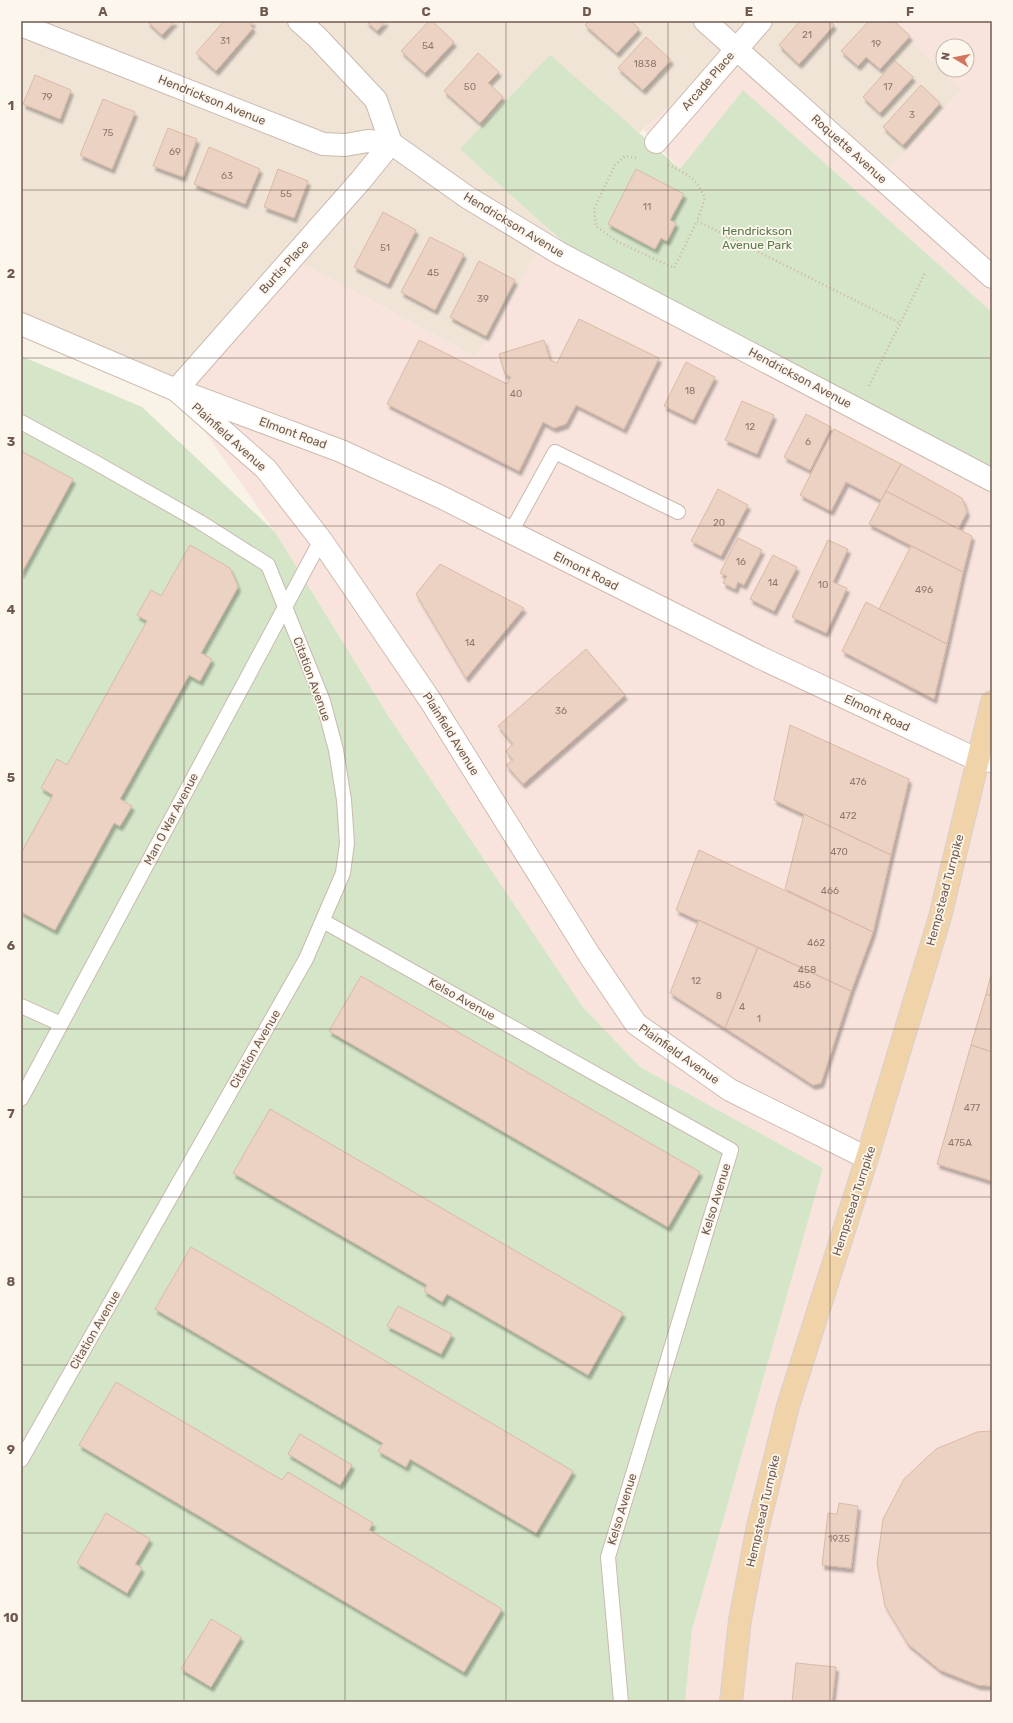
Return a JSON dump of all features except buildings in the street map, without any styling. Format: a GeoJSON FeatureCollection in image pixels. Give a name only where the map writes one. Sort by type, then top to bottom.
{"type":"FeatureCollection","features":[{"type":"Feature","properties":{"kind":"main road","name":"Hempstead Turnpike"},"geometry":{"type":"LineString","coordinates":[[731,1702],[740,1620],[758,1526],[784,1421],[867,1158],[940,917],[985,760],[992,702]]}},
{"type":"Feature","properties":{"kind":"street"},"geometry":{"type":"LineString","coordinates":[[299,21],[317,37],[376,100],[391,143]]}},
{"type":"Feature","properties":{"kind":"street","name":"Roquette Avenue"},"geometry":{"type":"LineString","coordinates":[[705,21],[992,277]]}},
{"type":"Feature","properties":{"kind":"street","name":"Arcade Place"},"geometry":{"type":"LineString","coordinates":[[656,142],[761,21]]}},
{"type":"Feature","properties":{"kind":"street","name":"Hendrickson Avenue"},"geometry":{"type":"LineString","coordinates":[[21,24],[323,144],[345,144],[368,141],[391,143],[467,197],[559,252],[858,408],[992,480]]}},
{"type":"Feature","properties":{"kind":"street","name":"Burtis Place"},"geometry":{"type":"LineString","coordinates":[[176,390],[361,180],[391,143]]}},
{"type":"Feature","properties":{"kind":"street","name":"Plainfield Avenue"},"geometry":{"type":"LineString","coordinates":[[21,324],[176,390],[266,469],[321,540],[430,700],[590,956],[636,1024],[730,1090],[867,1158]]}},
{"type":"Feature","properties":{"kind":"street","name":"Elmont Road"},"geometry":{"type":"LineString","coordinates":[[176,390],[341,451],[441,497],[759,657],[985,760]]}},
{"type":"Feature","properties":{"kind":"lane","name":"Citation Avenue"},"geometry":{"type":"LineString","coordinates":[[21,422],[187,515],[268,565],[323,700],[336,750],[344,800],[347,843],[343,873],[306,959],[21,1460]]}},
{"type":"Feature","properties":{"kind":"lane"},"geometry":{"type":"LineString","coordinates":[[511,532],[555,452],[678,512]]}},
{"type":"Feature","properties":{"kind":"lane","name":"Man O War Avenue"},"geometry":{"type":"LineString","coordinates":[[21,1099],[321,540]]}},
{"type":"Feature","properties":{"kind":"lane","name":"Kelso Avenue"},"geometry":{"type":"LineString","coordinates":[[323,921],[731,1150],[608,1557],[621,1702]]}},
{"type":"Feature","properties":{"kind":"lane"},"geometry":{"type":"LineString","coordinates":[[21,1006],[61,1024]]}},
{"type":"Feature","properties":{"kind":"path"},"geometry":{"type":"LineString","coordinates":[[638,158],[625,156],[615,165],[594,209],[596,226],[616,241],[674,268],[697,221],[705,198],[699,184],[686,174],[664,163]]}},
{"type":"Feature","properties":{"kind":"path"},"geometry":{"type":"LineString","coordinates":[[697,221],[900,323]]}},
{"type":"Feature","properties":{"kind":"path"},"geometry":{"type":"LineString","coordinates":[[858,408],[925,274]]}},
{"type":"Feature","properties":{"kind":"shaded area"},"geometry":{"type":"Polygon","coordinates":[[[21,21],[900,21],[935,61],[935,78],[950,78],[961,90],[884,174],[732,53],[643,129],[563,214],[476,357],[309,267],[176,390],[21,324],[21,21]]]}},
{"type":"Feature","properties":{"kind":"shaded area"},"geometry":{"type":"Polygon","coordinates":[[[900,21],[992,21],[992,312],[743,90],[680,169],[643,129],[736,49],[884,174],[961,90],[949,78],[975,78],[975,38],[935,38],[935,64],[896,26],[900,21]]]}},
{"type":"Feature","properties":{"kind":"shaded area"},"geometry":{"type":"Polygon","coordinates":[[[550,231],[580,257],[992,469],[992,1702],[685,1702],[692,1630],[823,1168],[640,1067],[582,1006],[389,717],[275,532],[176,390],[292,258],[476,357],[550,231]]]}},
{"type":"Feature","properties":{"kind":"green space","name":"Hendrickson Avenue Park"},"geometry":{"type":"Polygon","coordinates":[[[550,55],[680,169],[743,90],[992,312],[992,469],[580,257],[460,149],[550,55]]]}},
{"type":"Feature","properties":{"kind":"green space"},"geometry":{"type":"Polygon","coordinates":[[[21,356],[142,407],[275,532],[389,717],[582,1006],[640,1067],[823,1168],[692,1630],[685,1702],[21,1702],[21,356]]]}}]}
